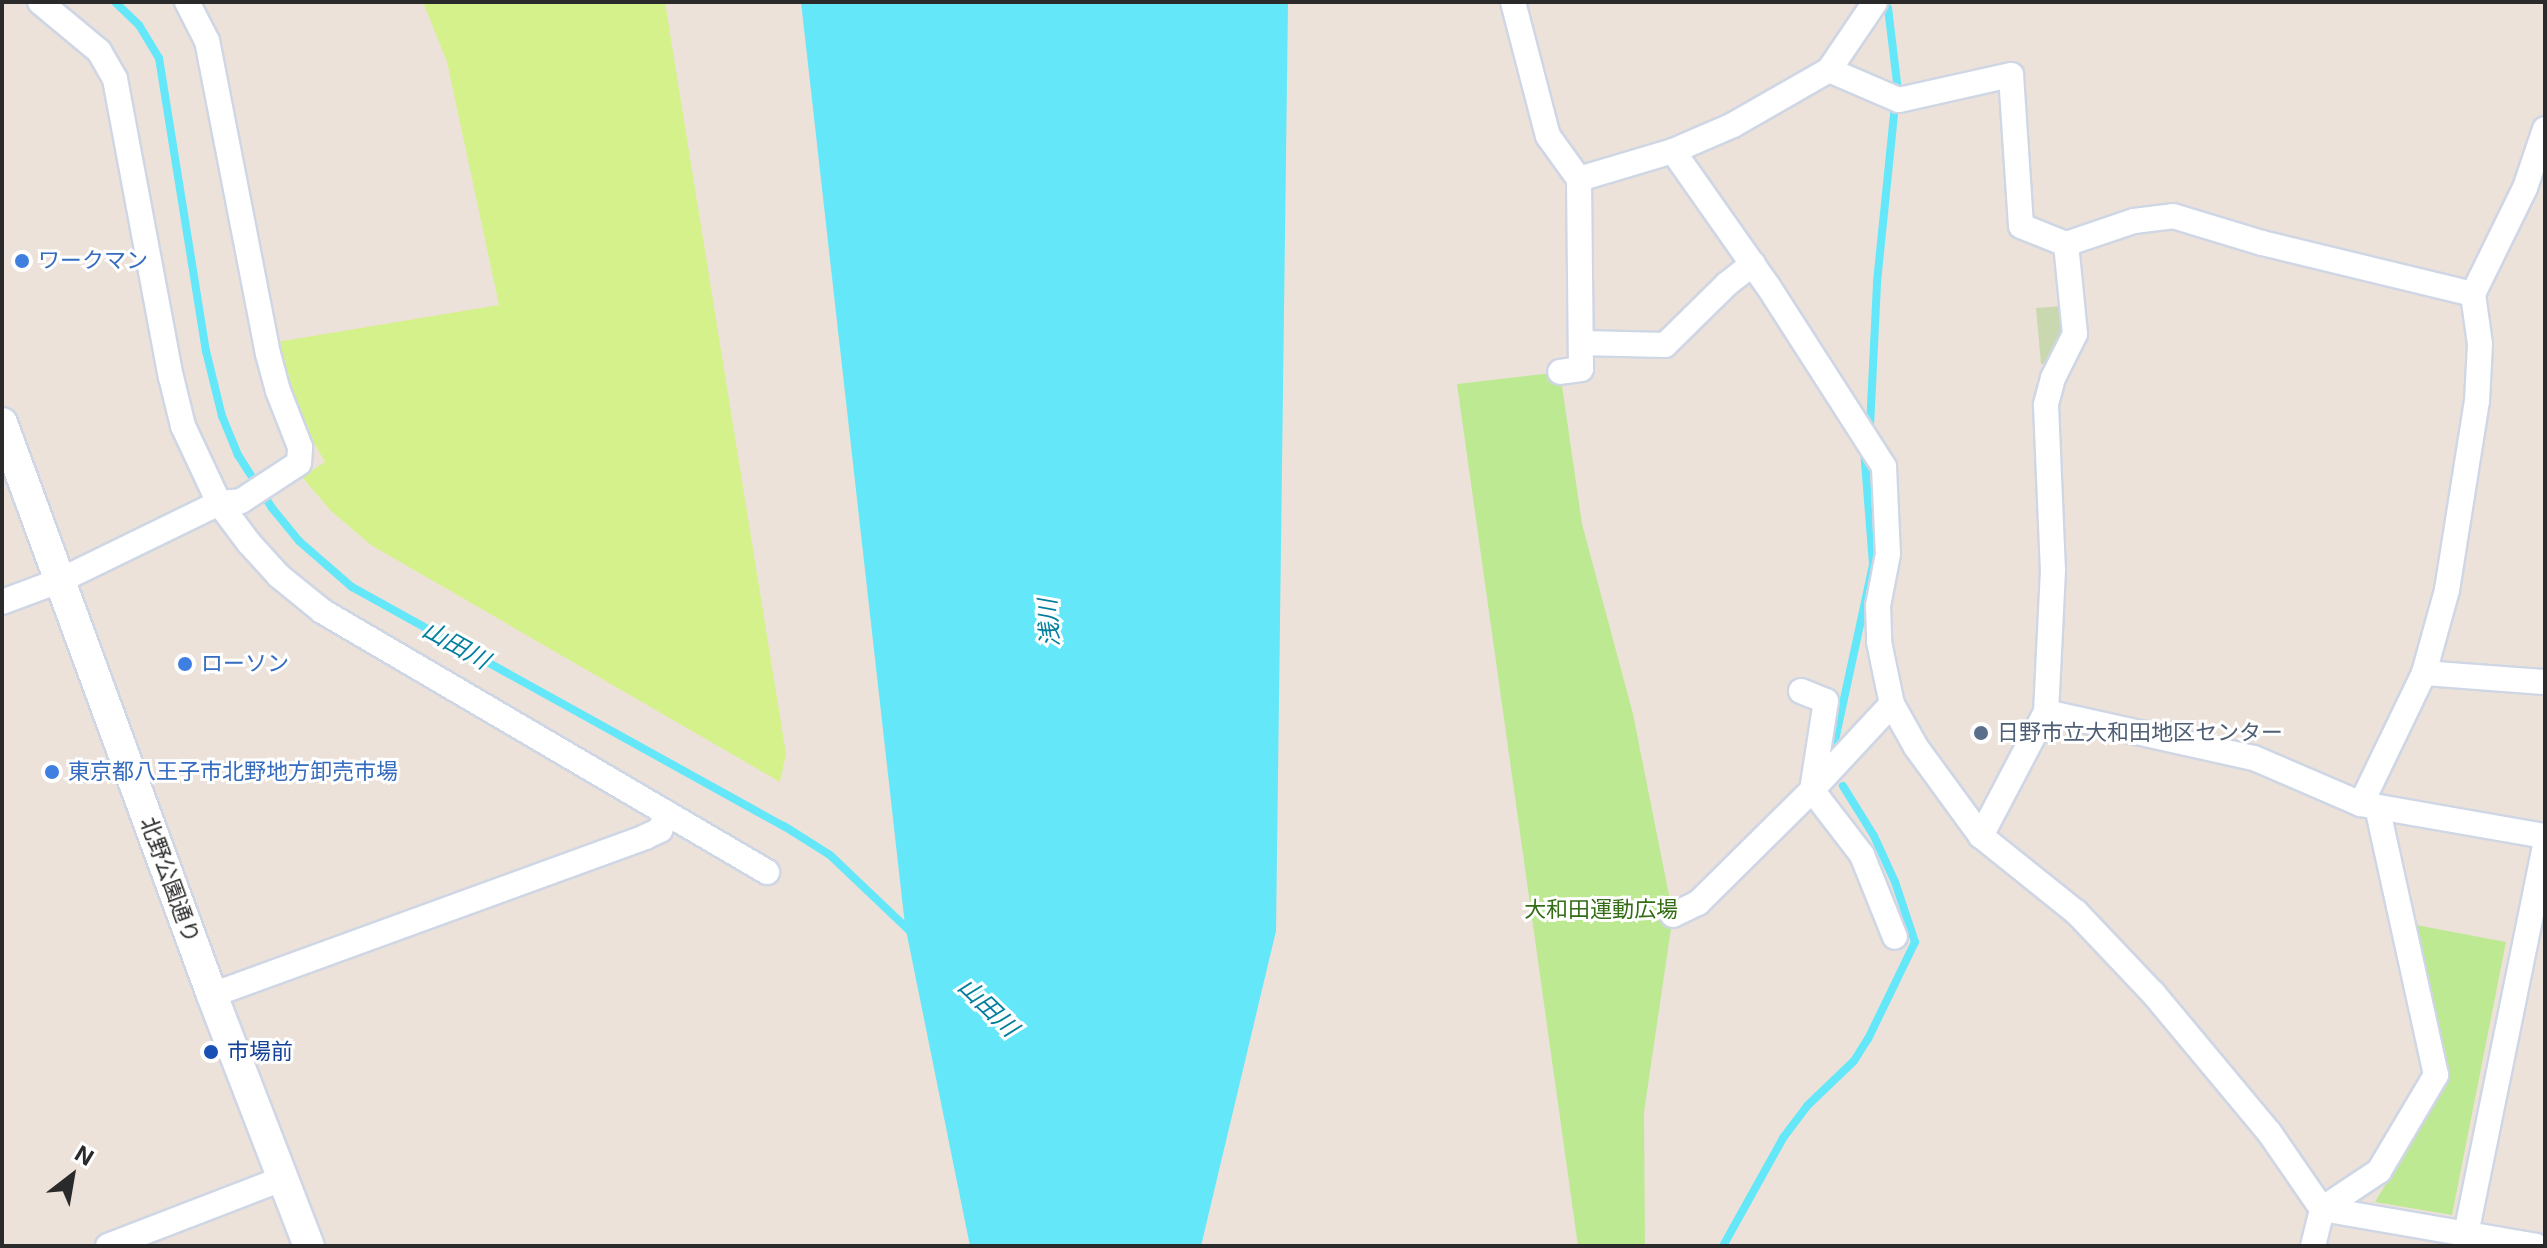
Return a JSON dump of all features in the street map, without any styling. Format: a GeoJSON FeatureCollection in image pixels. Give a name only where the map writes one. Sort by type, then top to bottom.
{"type":"FeatureCollection","features":[{"type":"Feature","properties":{"kind":"street"},"geometry":{"type":"LineString","coordinates":[[40,2],[99,51],[115,79],[183,426],[279,576],[322,611],[767,872]]}},
{"type":"Feature","properties":{"kind":"street"},"geometry":{"type":"LineString","coordinates":[[2,602],[61,580],[230,502],[299,463],[300,447],[278,391],[268,354],[207,41],[187,2]]}},
{"type":"Feature","properties":{"kind":"street"},"geometry":{"type":"LineString","coordinates":[[1513,2],[1548,136],[1579,179],[1581,369],[1560,372]]}},
{"type":"Feature","properties":{"kind":"street"},"geometry":{"type":"LineString","coordinates":[[1579,179],[1673,151],[1733,125],[1829,70],[1875,2]]}},
{"type":"Feature","properties":{"kind":"street"},"geometry":{"type":"LineString","coordinates":[[1829,70],[1899,100],[2011,75],[2021,226],[2066,244],[2134,221],[2173,216],[2262,243],[2473,294]]}},
{"type":"Feature","properties":{"kind":"street"},"geometry":{"type":"LineString","coordinates":[[2313,1246],[2322,1209],[2379,1171],[2436,1075],[2369,806],[2424,673],[2447,590],[2477,401],[2480,344],[2473,294],[2535,188],[2545,129]]}},
{"type":"Feature","properties":{"kind":"street"},"geometry":{"type":"LineString","coordinates":[[1673,151],[1753,264],[1884,467],[1888,554],[1878,606],[1879,642],[1892,704],[1916,747],[1981,836],[2076,912],[2153,993],[2269,1132],[2322,1209],[2536,1246]]}},
{"type":"Feature","properties":{"kind":"street"},"geometry":{"type":"LineString","coordinates":[[1981,836],[2046,712],[2053,570],[2046,405],[2053,378],[2075,334],[2066,244]]}},
{"type":"Feature","properties":{"kind":"street"},"geometry":{"type":"LineString","coordinates":[[1582,343],[1665,345],[1753,264]]}},
{"type":"Feature","properties":{"kind":"street","name":"北野公園通り"},"geometry":{"type":"LineString","coordinates":[[2,423],[212,995],[309,1246]]}},
{"type":"Feature","properties":{"kind":"street"},"geometry":{"type":"LineString","coordinates":[[2424,673],[2545,682]]}},
{"type":"Feature","properties":{"kind":"street"},"geometry":{"type":"LineString","coordinates":[[1801,691],[1826,701],[1812,790],[1862,855],[1895,937]]}},
{"type":"Feature","properties":{"kind":"street"},"geometry":{"type":"LineString","coordinates":[[1673,915],[1698,903],[1812,790],[1892,704]]}},
{"type":"Feature","properties":{"kind":"street"},"geometry":{"type":"LineString","coordinates":[[2046,712],[2254,758],[2369,806],[2545,836]]}},
{"type":"Feature","properties":{"kind":"street"},"geometry":{"type":"LineString","coordinates":[[212,995],[645,837],[660,830],[667,813]]}},
{"type":"Feature","properties":{"kind":"street"},"geometry":{"type":"LineString","coordinates":[[2466,1234],[2545,845]]}},
{"type":"Feature","properties":{"kind":"street"},"geometry":{"type":"LineString","coordinates":[[108,1246],[282,1179]]}},
{"type":"Feature","properties":{"kind":"green space"},"geometry":{"type":"Polygon","coordinates":[[[423,2],[665,2],[786,754],[780,782],[371,545],[331,511],[302,477],[325,462],[306,429],[277,342],[499,305],[447,62],[423,2]]]}},
{"type":"Feature","properties":{"kind":"green space"},"geometry":{"type":"Polygon","coordinates":[[[2064,306],[2067,343],[2059,362],[2041,364],[2036,308],[2064,306]]]}},
{"type":"Feature","properties":{"kind":"green space","name":"大和田運動広場"},"geometry":{"type":"Polygon","coordinates":[[[1560,372],[1582,524],[1633,714],[1673,915],[1644,1112],[1645,1246],[1578,1246],[1457,384],[1560,372]]]}},
{"type":"Feature","properties":{"kind":"green space"},"geometry":{"type":"Polygon","coordinates":[[[2416,925],[2506,942],[2452,1215],[2375,1202],[2446,1085],[2416,925]]]}},
{"type":"Feature","properties":{"kind":"water","name":"浅川"},"geometry":{"type":"Polygon","coordinates":[[[801,2],[1288,2],[1276,931],[1201,1246],[970,1246],[905,925],[801,2]]]}},
{"type":"Feature","properties":{"kind":"waterway","name":"山田川"},"geometry":{"type":"LineString","coordinates":[[115,2],[139,25],[159,58],[206,351],[222,416],[238,455],[272,508],[299,541],[352,587],[784,826],[830,855],[912,933]]}},
{"type":"Feature","properties":{"kind":"waterway"},"geometry":{"type":"LineString","coordinates":[[1888,8],[1898,91]]}},
{"type":"Feature","properties":{"kind":"waterway"},"geometry":{"type":"LineString","coordinates":[[1870,427],[1877,282],[1895,106]]}},
{"type":"Feature","properties":{"kind":"waterway"},"geometry":{"type":"LineString","coordinates":[[1831,759],[1873,564],[1864,450]]}},
{"type":"Feature","properties":{"kind":"waterway"},"geometry":{"type":"LineString","coordinates":[[1723,1246],[1783,1138],[1807,1106],[1854,1061],[1868,1039],[1915,942],[1895,882],[1874,836],[1843,786]]}},
{"type":"Feature","properties":{"kind":"place","name":"ワークマン"},"geometry":{"type":"Point","coordinates":[22,261]}},
{"type":"Feature","properties":{"kind":"place","name":"ローソン"},"geometry":{"type":"Point","coordinates":[185,664]}},
{"type":"Feature","properties":{"kind":"place","name":"日野市立大和田地区センター"},"geometry":{"type":"Point","coordinates":[1981,733]}},
{"type":"Feature","properties":{"kind":"place","name":"東京都八王子市北野地方卸売市場"},"geometry":{"type":"Point","coordinates":[52,772]}},
{"type":"Feature","properties":{"kind":"place","name":"市場前"},"geometry":{"type":"Point","coordinates":[211,1052]}}]}
